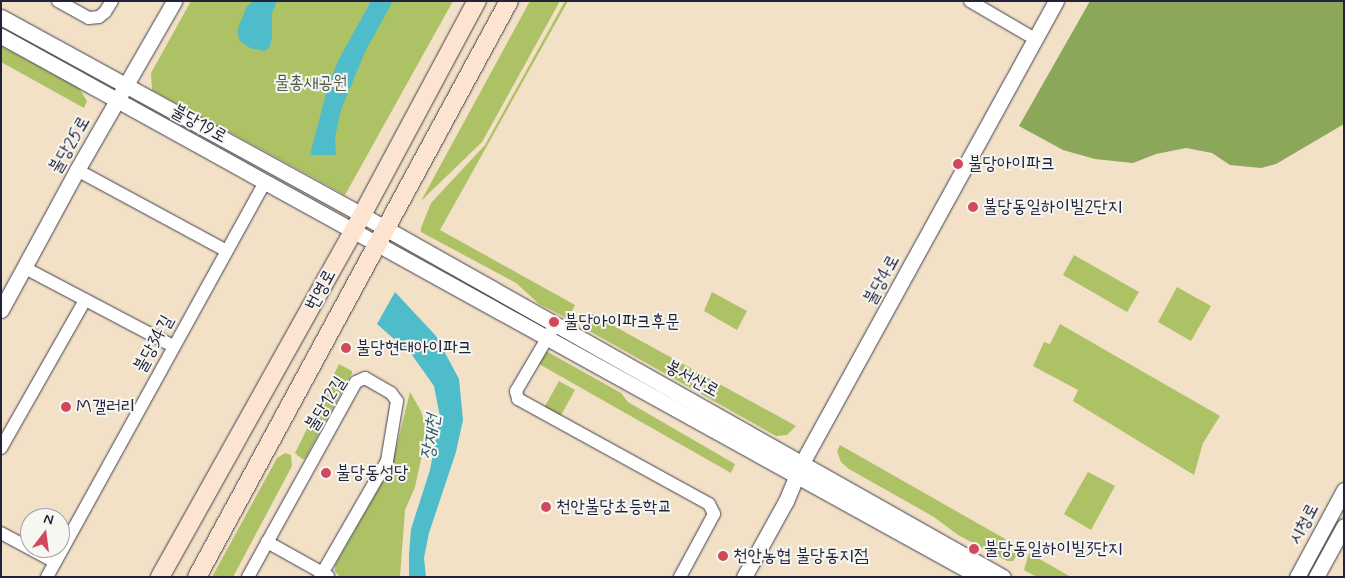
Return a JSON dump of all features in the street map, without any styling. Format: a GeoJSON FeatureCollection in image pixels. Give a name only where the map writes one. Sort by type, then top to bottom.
{"type":"FeatureCollection","features":[{"type":"Feature","properties":{"kind":"main road","name":"번영로"},"geometry":{"type":"LineString","coordinates":[[160,577],[358,223],[477,1]]}},
{"type":"Feature","properties":{"kind":"main road","name":"번영로"},"geometry":{"type":"LineString","coordinates":[[197,577],[383,237],[509,1]]}},
{"type":"Feature","properties":{"kind":"street"},"geometry":{"type":"LineString","coordinates":[[58,1],[89,18],[98,17],[105,12],[112,1]]}},
{"type":"Feature","properties":{"kind":"street","name":"불당25로"},"geometry":{"type":"LineString","coordinates":[[1,310],[77,170],[174,1]]}},
{"type":"Feature","properties":{"kind":"street"},"geometry":{"type":"LineString","coordinates":[[970,1],[1036,39]]}},
{"type":"Feature","properties":{"kind":"street","name":"불당4로"},"geometry":{"type":"LineString","coordinates":[[744,577],[800,470],[1056,1]]}},
{"type":"Feature","properties":{"kind":"street","name":"불당19로"},"geometry":{"type":"LineString","coordinates":[[1,17],[126,85],[358,223]]}},
{"type":"Feature","properties":{"kind":"street","name":"불당19로"},"geometry":{"type":"LineString","coordinates":[[1,36],[265,182],[358,223]]}},
{"type":"Feature","properties":{"kind":"street"},"geometry":{"type":"LineString","coordinates":[[77,170],[227,251]]}},
{"type":"Feature","properties":{"kind":"street","name":"불당34길"},"geometry":{"type":"LineString","coordinates":[[47,577],[265,182]]}},
{"type":"Feature","properties":{"kind":"street","name":"봉서산로"},"geometry":{"type":"LineString","coordinates":[[358,223],[547,338],[1003,577]]}},
{"type":"Feature","properties":{"kind":"street","name":"봉서산로"},"geometry":{"type":"LineString","coordinates":[[383,237],[556,324],[980,577]]}},
{"type":"Feature","properties":{"kind":"street"},"geometry":{"type":"LineString","coordinates":[[25,268],[174,346]]}},
{"type":"Feature","properties":{"kind":"street"},"geometry":{"type":"LineString","coordinates":[[1,448],[85,300]]}},
{"type":"Feature","properties":{"kind":"street"},"geometry":{"type":"LineString","coordinates":[[556,324],[516,391],[518,400],[709,504],[714,514],[680,577]]}},
{"type":"Feature","properties":{"kind":"street","name":"불당12길"},"geometry":{"type":"LineString","coordinates":[[365,378],[376,382],[391,393],[397,401],[387,462],[324,575],[266,542],[356,382],[365,378]]}},
{"type":"Feature","properties":{"kind":"street","name":"시청로"},"geometry":{"type":"LineString","coordinates":[[1297,577],[1344,490]]}},
{"type":"Feature","properties":{"kind":"street","name":"시청로"},"geometry":{"type":"LineString","coordinates":[[1316,577],[1344,527]]}},
{"type":"Feature","properties":{"kind":"street"},"geometry":{"type":"LineString","coordinates":[[1,533],[55,562]]}},
{"type":"Feature","properties":{"kind":"street"},"geometry":{"type":"LineString","coordinates":[[248,577],[266,542]]}},
{"type":"Feature","properties":{"kind":"green space","name":"물총새공원"},"geometry":{"type":"Polygon","coordinates":[[[191,1],[453,1],[345,195],[152,90],[151,73],[191,1]]]}},
{"type":"Feature","properties":{"kind":"green space"},"geometry":{"type":"Polygon","coordinates":[[[530,1],[560,1],[482,142],[421,201],[530,1]]]}},
{"type":"Feature","properties":{"kind":"green space"},"geometry":{"type":"Polygon","coordinates":[[[565,1],[568,1],[440,230],[575,305],[568,319],[539,304],[516,283],[421,232],[431,203],[485,145],[565,1]]]}},
{"type":"Feature","properties":{"kind":"green space"},"geometry":{"type":"Polygon","coordinates":[[[1090,1],[1344,1],[1344,124],[1276,164],[1261,168],[1230,165],[1212,153],[1186,148],[1156,154],[1133,163],[1095,159],[1063,150],[1019,126],[1090,1]]]}},
{"type":"Feature","properties":{"kind":"green space"},"geometry":{"type":"Polygon","coordinates":[[[1,46],[79,88],[87,101],[84,108],[1,62],[1,46]]]}},
{"type":"Feature","properties":{"kind":"green space"},"geometry":{"type":"Polygon","coordinates":[[[1074,255],[1139,292],[1127,312],[1063,275],[1074,255]]]}},
{"type":"Feature","properties":{"kind":"green space"},"geometry":{"type":"Polygon","coordinates":[[[1177,287],[1211,306],[1191,341],[1158,322],[1177,287]]]}},
{"type":"Feature","properties":{"kind":"green space"},"geometry":{"type":"Polygon","coordinates":[[[712,292],[747,311],[737,330],[704,311],[712,292]]]}},
{"type":"Feature","properties":{"kind":"green space"},"geometry":{"type":"Polygon","coordinates":[[[591,314],[796,426],[787,435],[776,436],[584,328],[591,314]]]}},
{"type":"Feature","properties":{"kind":"green space"},"geometry":{"type":"Polygon","coordinates":[[[1060,324],[1220,416],[1203,443],[1194,475],[1073,401],[1078,390],[1033,366],[1044,342],[1050,344],[1060,324]]]}},
{"type":"Feature","properties":{"kind":"green space"},"geometry":{"type":"Polygon","coordinates":[[[546,351],[621,393],[628,402],[735,464],[731,473],[539,364],[546,351]]]}},
{"type":"Feature","properties":{"kind":"green space"},"geometry":{"type":"Polygon","coordinates":[[[339,364],[352,371],[352,373],[305,459],[302,459],[295,453],[339,364]]]}},
{"type":"Feature","properties":{"kind":"green space"},"geometry":{"type":"Polygon","coordinates":[[[559,381],[575,390],[560,417],[544,408],[559,381]]]}},
{"type":"Feature","properties":{"kind":"green space"},"geometry":{"type":"Polygon","coordinates":[[[410,392],[421,411],[427,432],[415,487],[405,510],[400,577],[340,577],[335,571],[335,565],[392,465],[410,392]]]}},
{"type":"Feature","properties":{"kind":"green space"},"geometry":{"type":"Polygon","coordinates":[[[840,445],[1021,548],[1013,561],[1007,561],[958,535],[934,517],[849,469],[841,462],[837,451],[840,445]]]}},
{"type":"Feature","properties":{"kind":"green space"},"geometry":{"type":"Polygon","coordinates":[[[285,453],[291,455],[292,466],[233,577],[212,577],[277,458],[285,453]]]}},
{"type":"Feature","properties":{"kind":"green space"},"geometry":{"type":"Polygon","coordinates":[[[1088,472],[1115,486],[1091,530],[1064,514],[1088,472]]]}},
{"type":"Feature","properties":{"kind":"green space"},"geometry":{"type":"Polygon","coordinates":[[[1029,553],[1071,577],[1037,577],[1024,570],[1029,553]]]}},
{"type":"Feature","properties":{"kind":"water"},"geometry":{"type":"Polygon","coordinates":[[[254,1],[277,1],[272,13],[272,39],[269,48],[264,51],[250,48],[240,41],[237,31],[247,6],[254,1]]]}},
{"type":"Feature","properties":{"kind":"water"},"geometry":{"type":"Polygon","coordinates":[[[371,1],[393,1],[365,52],[341,110],[335,137],[336,155],[310,155],[328,86],[339,59],[371,1]]]}},
{"type":"Feature","properties":{"kind":"water"},"geometry":{"type":"Polygon","coordinates":[[[395,292],[436,336],[459,379],[463,420],[456,452],[429,533],[424,558],[426,577],[409,577],[411,529],[430,470],[440,417],[434,386],[412,355],[377,324],[395,292]]]}},
{"type":"Feature","properties":{"kind":"place","name":"불당아이파크"},"geometry":{"type":"Point","coordinates":[958,164]}},
{"type":"Feature","properties":{"kind":"place","name":"불당동일하이빌2단지"},"geometry":{"type":"Point","coordinates":[973,207]}},
{"type":"Feature","properties":{"kind":"place","name":"불당아이파크후문"},"geometry":{"type":"Point","coordinates":[554,322]}},
{"type":"Feature","properties":{"kind":"place","name":"불당현대아이파크"},"geometry":{"type":"Point","coordinates":[346,348]}},
{"type":"Feature","properties":{"kind":"place","name":"M갤러리"},"geometry":{"type":"Point","coordinates":[66,407]}},
{"type":"Feature","properties":{"kind":"place","name":"불당동성당"},"geometry":{"type":"Point","coordinates":[326,473]}},
{"type":"Feature","properties":{"kind":"place","name":"천안불당초등학교"},"geometry":{"type":"Point","coordinates":[546,507]}},
{"type":"Feature","properties":{"kind":"place","name":"불당동일하이빌3단지"},"geometry":{"type":"Point","coordinates":[974,549]}},
{"type":"Feature","properties":{"kind":"place","name":"천안농협 불당동지점"},"geometry":{"type":"Point","coordinates":[723,556]}},
{"type":"Feature","properties":{"kind":"water label","name":"장재천"},"geometry":{"type":"Point","coordinates":[431,437]}}]}
